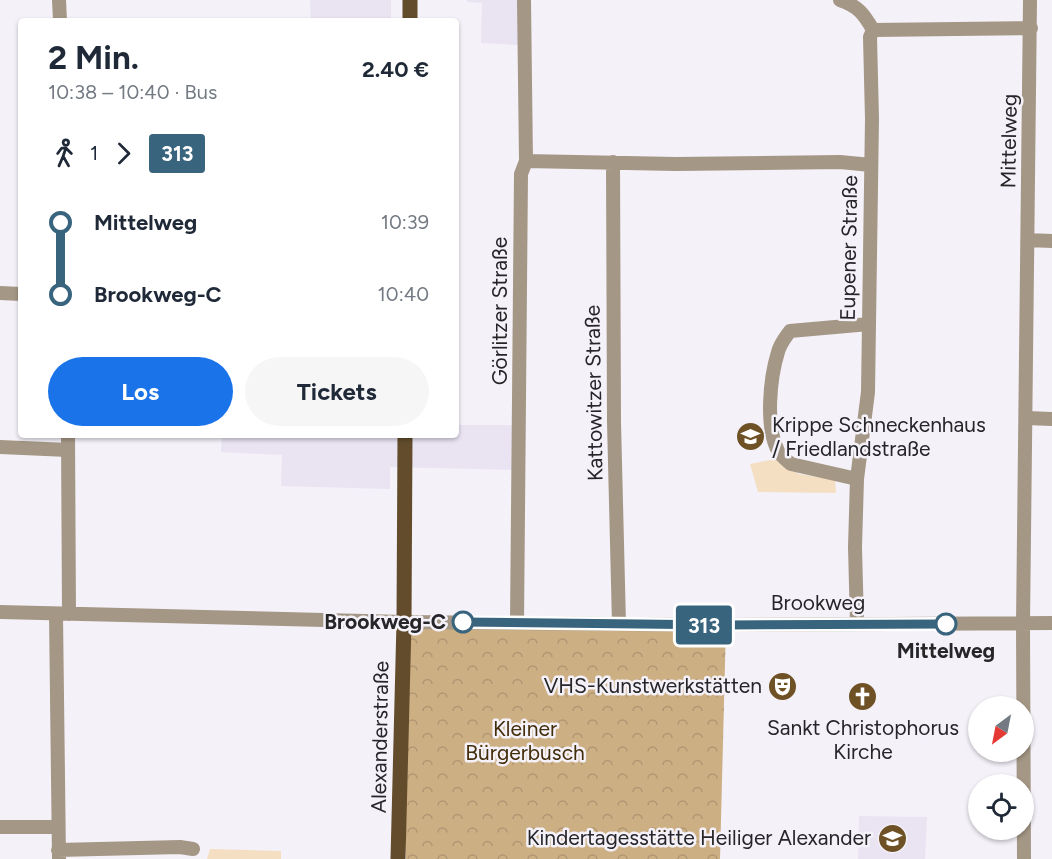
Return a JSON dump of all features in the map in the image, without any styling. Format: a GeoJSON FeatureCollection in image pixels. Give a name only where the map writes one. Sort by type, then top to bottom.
{"type":"FeatureCollection","features":[{"type":"Feature","properties":{"kind":"main road"},"geometry":{"type":"LineString","coordinates":[[410,0],[410,18]]}},
{"type":"Feature","properties":{"kind":"main road","name":"Alexanderstraße"},"geometry":{"type":"LineString","coordinates":[[398,859],[404,622],[405,438]]}},
{"type":"Feature","properties":{"kind":"street"},"geometry":{"type":"LineString","coordinates":[[59,0],[60,18]]}},
{"type":"Feature","properties":{"kind":"street","name":"Görlitzer Straße"},"geometry":{"type":"LineString","coordinates":[[518,623],[522,174],[526,161],[524,0]]}},
{"type":"Feature","properties":{"kind":"street"},"geometry":{"type":"LineString","coordinates":[[840,0],[863,13],[873,30],[1030,28]]}},
{"type":"Feature","properties":{"kind":"street","name":"Mittelweg"},"geometry":{"type":"LineString","coordinates":[[1024,859],[1023,624],[1030,0]]}},
{"type":"Feature","properties":{"kind":"street","name":"Eupener Straße"},"geometry":{"type":"LineString","coordinates":[[857,624],[855,547],[857,479],[868,392],[870,36],[873,30]]}},
{"type":"Feature","properties":{"kind":"street"},"geometry":{"type":"LineString","coordinates":[[526,161],[676,164],[840,162],[871,165]]}},
{"type":"Feature","properties":{"kind":"street","name":"Kattowitzer Straße"},"geometry":{"type":"LineString","coordinates":[[613,162],[614,405],[619,624]]}},
{"type":"Feature","properties":{"kind":"street"},"geometry":{"type":"LineString","coordinates":[[1028,240],[1052,241]]}},
{"type":"Feature","properties":{"kind":"street"},"geometry":{"type":"LineString","coordinates":[[0,293],[18,294]]}},
{"type":"Feature","properties":{"kind":"street"},"geometry":{"type":"LineString","coordinates":[[857,479],[791,464],[778,452],[773,439],[770,407],[778,350],[790,331],[869,324]]}},
{"type":"Feature","properties":{"kind":"street"},"geometry":{"type":"LineString","coordinates":[[1026,418],[1052,419]]}},
{"type":"Feature","properties":{"kind":"street"},"geometry":{"type":"LineString","coordinates":[[68,438],[58,854],[180,847],[193,849]]}},
{"type":"Feature","properties":{"kind":"street"},"geometry":{"type":"LineString","coordinates":[[0,447],[68,450]]}},
{"type":"Feature","properties":{"kind":"street","name":"Brookweg"},"geometry":{"type":"LineString","coordinates":[[0,612],[404,622],[1052,623]]}},
{"type":"Feature","properties":{"kind":"street"},"geometry":{"type":"LineString","coordinates":[[0,828],[58,827]]}},
{"type":"Feature","properties":{"kind":"shaded area"},"geometry":{"type":"Polygon","coordinates":[[[310,0],[391,0],[391,18],[311,18],[310,0]]]}},
{"type":"Feature","properties":{"kind":"shaded area"},"geometry":{"type":"Polygon","coordinates":[[[467,0],[519,0],[519,45],[481,43],[482,3],[467,2],[467,0]]]}},
{"type":"Feature","properties":{"kind":"shaded area"},"geometry":{"type":"Polygon","coordinates":[[[459,425],[520,425],[520,470],[390,467],[390,489],[281,486],[282,455],[221,452],[222,438],[459,438],[459,425]]]}},
{"type":"Feature","properties":{"kind":"shaded area"},"geometry":{"type":"Polygon","coordinates":[[[775,459],[799,474],[835,480],[836,493],[758,492],[750,464],[775,459]]]}},
{"type":"Feature","properties":{"kind":"shaded area","name":"Kindertagesstätte Heiliger Alexander"},"geometry":{"type":"Polygon","coordinates":[[[859,816],[927,817],[925,859],[858,859],[859,816]]]}},
{"type":"Feature","properties":{"kind":"shaded area"},"geometry":{"type":"Polygon","coordinates":[[[210,849],[281,851],[281,859],[207,859],[210,849]]]}},
{"type":"Feature","properties":{"kind":"green space","name":"Kleiner Bürgerbusch"},"geometry":{"type":"Polygon","coordinates":[[[404,622],[726,625],[720,859],[406,859],[404,622]]]}},
{"type":"Feature","properties":{"kind":"bus line","name":"313"},"geometry":{"type":"LineString","coordinates":[[463,622],[726,625],[946,624]]}},
{"type":"Feature","properties":{"kind":"place","name":"Krippe Schneckenhaus / Friedlandstraße"},"geometry":{"type":"Point","coordinates":[751,437]}},
{"type":"Feature","properties":{"kind":"place","name":"Brookweg-C"},"geometry":{"type":"Point","coordinates":[463,622]}},
{"type":"Feature","properties":{"kind":"place","name":"Mittelweg"},"geometry":{"type":"Point","coordinates":[946,624]}},
{"type":"Feature","properties":{"kind":"place","name":"VHS-Kunstwerkstätten"},"geometry":{"type":"Point","coordinates":[783,686]}},
{"type":"Feature","properties":{"kind":"place","name":"Sankt Christophorus Kirche"},"geometry":{"type":"Point","coordinates":[863,697]}},
{"type":"Feature","properties":{"kind":"place","name":"Kindertagesstätte Heiliger Alexander"},"geometry":{"type":"Point","coordinates":[892,838]}}]}
